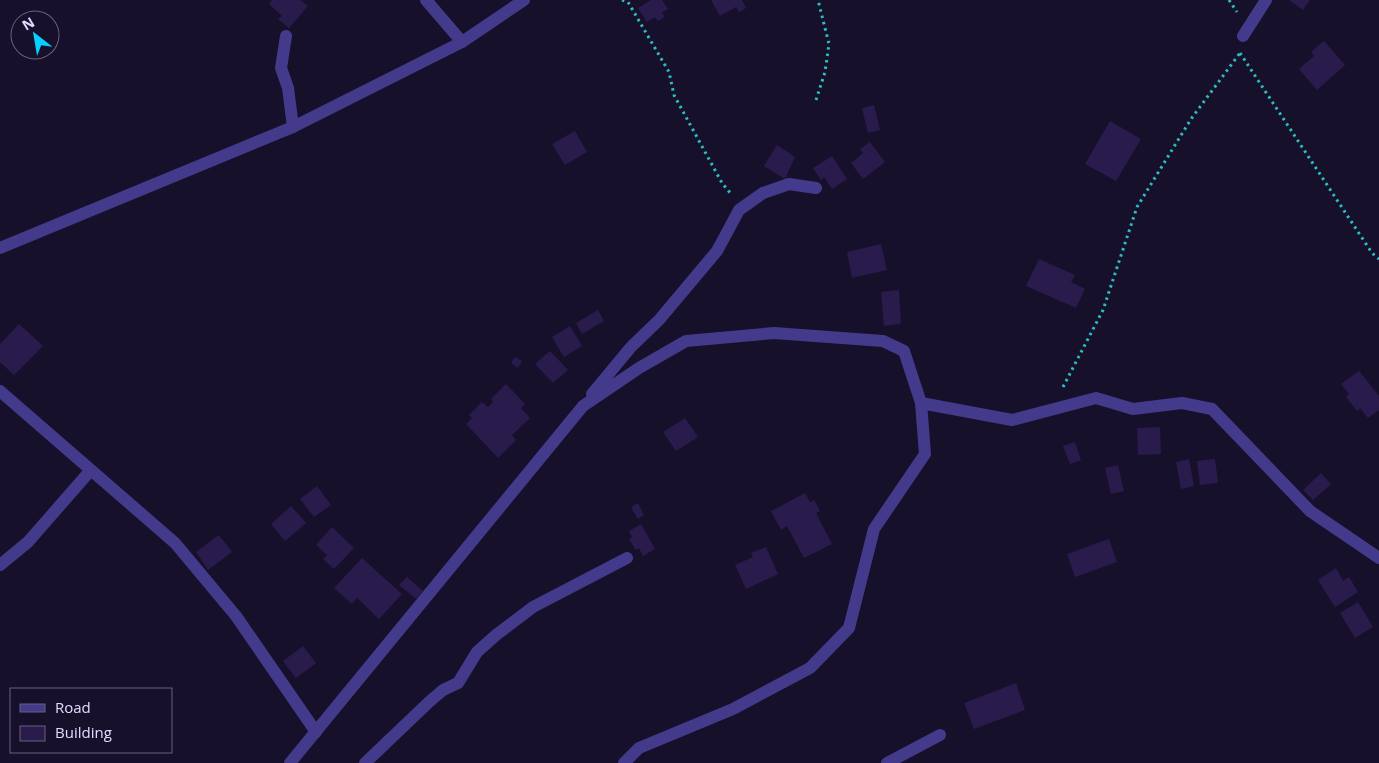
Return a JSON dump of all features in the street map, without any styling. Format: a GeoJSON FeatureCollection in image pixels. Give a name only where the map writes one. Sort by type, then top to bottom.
{"type":"FeatureCollection","features":[{"type":"Feature","properties":{"kind":"street"},"geometry":{"type":"LineString","coordinates":[[426,0],[462,42]]}},
{"type":"Feature","properties":{"kind":"street"},"geometry":{"type":"LineString","coordinates":[[0,248],[293,127],[462,42],[524,0]]}},
{"type":"Feature","properties":{"kind":"street"},"geometry":{"type":"LineString","coordinates":[[1243,36],[1266,0]]}},
{"type":"Feature","properties":{"kind":"street"},"geometry":{"type":"LineString","coordinates":[[286,36],[282,68],[288,88],[293,127]]}},
{"type":"Feature","properties":{"kind":"street"},"geometry":{"type":"LineString","coordinates":[[290,763],[631,347],[659,320],[717,251],[739,210],[762,193],[789,184],[816,188]]}},
{"type":"Feature","properties":{"kind":"street"},"geometry":{"type":"LineString","coordinates":[[583,406],[639,368],[686,341],[774,334],[883,341],[904,351],[921,404],[925,454],[874,529],[849,628],[810,668],[733,709],[640,748],[624,763]]}},
{"type":"Feature","properties":{"kind":"street"},"geometry":{"type":"LineString","coordinates":[[0,391],[175,543],[236,616],[316,732]]}},
{"type":"Feature","properties":{"kind":"street"},"geometry":{"type":"LineString","coordinates":[[921,404],[1012,420],[1096,398],[1133,408],[1182,403],[1212,409],[1310,511],[1379,558]]}},
{"type":"Feature","properties":{"kind":"street"},"geometry":{"type":"LineString","coordinates":[[0,565],[28,542],[90,471]]}},
{"type":"Feature","properties":{"kind":"street"},"geometry":{"type":"LineString","coordinates":[[365,763],[429,702],[443,690],[458,683],[477,652],[496,635],[533,607],[627,558]]}},
{"type":"Feature","properties":{"kind":"street"},"geometry":{"type":"LineString","coordinates":[[887,763],[940,735]]}},
{"type":"Feature","properties":{"kind":"path"},"geometry":{"type":"LineString","coordinates":[[622,0],[628,2],[669,72],[674,95],[722,183],[737,202],[739,210]]}},
{"type":"Feature","properties":{"kind":"path"},"geometry":{"type":"LineString","coordinates":[[816,100],[829,44],[818,0]]}},
{"type":"Feature","properties":{"kind":"path"},"geometry":{"type":"LineString","coordinates":[[1052,408],[1103,310],[1137,207],[1191,119],[1240,53],[1243,36]]}},
{"type":"Feature","properties":{"kind":"path"},"geometry":{"type":"LineString","coordinates":[[1240,53],[1372,253],[1379,259]]}},
{"type":"Feature","properties":{"kind":"building"},"geometry":{"type":"Polygon","coordinates":[[[272,0],[300,0],[308,6],[289,28],[278,19],[282,16],[269,4],[272,0]]]}},
{"type":"Feature","properties":{"kind":"building"},"geometry":{"type":"Polygon","coordinates":[[[651,0],[662,0],[668,9],[662,12],[665,17],[658,21],[655,17],[647,22],[638,8],[651,0]]]}},
{"type":"Feature","properties":{"kind":"building"},"geometry":{"type":"Polygon","coordinates":[[[711,0],[742,0],[746,8],[739,12],[736,7],[720,16],[711,0]]]}},
{"type":"Feature","properties":{"kind":"building"},"geometry":{"type":"Polygon","coordinates":[[[1289,0],[1310,0],[1303,10],[1289,0]]]}},
{"type":"Feature","properties":{"kind":"building"},"geometry":{"type":"Polygon","coordinates":[[[1324,41],[1345,65],[1317,90],[1299,69],[1314,56],[1311,52],[1324,41]]]}},
{"type":"Feature","properties":{"kind":"building"},"geometry":{"type":"Polygon","coordinates":[[[874,105],[880,130],[868,133],[862,108],[874,105]]]}},
{"type":"Feature","properties":{"kind":"building"},"geometry":{"type":"Polygon","coordinates":[[[1110,121],[1141,139],[1116,181],[1085,164],[1110,121]]]}},
{"type":"Feature","properties":{"kind":"building"},"geometry":{"type":"Polygon","coordinates":[[[575,131],[587,152],[565,165],[552,144],[575,131]]]}},
{"type":"Feature","properties":{"kind":"building"},"geometry":{"type":"Polygon","coordinates":[[[870,142],[885,162],[863,179],[851,163],[863,153],[860,149],[870,142]]]}},
{"type":"Feature","properties":{"kind":"building"},"geometry":{"type":"Polygon","coordinates":[[[777,145],[795,157],[785,179],[764,166],[777,145]]]}},
{"type":"Feature","properties":{"kind":"building"},"geometry":{"type":"Polygon","coordinates":[[[832,156],[847,179],[832,189],[824,177],[821,180],[813,168],[832,156]]]}},
{"type":"Feature","properties":{"kind":"building"},"geometry":{"type":"Polygon","coordinates":[[[881,244],[887,270],[852,278],[847,252],[881,244]]]}},
{"type":"Feature","properties":{"kind":"building"},"geometry":{"type":"Polygon","coordinates":[[[1039,259],[1075,275],[1071,282],[1085,289],[1076,308],[1026,286],[1039,259]]]}},
{"type":"Feature","properties":{"kind":"building"},"geometry":{"type":"Polygon","coordinates":[[[899,290],[901,324],[884,326],[881,292],[899,290]]]}},
{"type":"Feature","properties":{"kind":"building"},"geometry":{"type":"Polygon","coordinates":[[[598,310],[604,321],[582,334],[576,323],[598,310]]]}},
{"type":"Feature","properties":{"kind":"building"},"geometry":{"type":"Polygon","coordinates":[[[19,324],[43,346],[14,375],[0,362],[0,344],[19,324]]]}},
{"type":"Feature","properties":{"kind":"building"},"geometry":{"type":"Polygon","coordinates":[[[570,326],[582,346],[564,357],[552,337],[570,326]]]}},
{"type":"Feature","properties":{"kind":"building"},"geometry":{"type":"Polygon","coordinates":[[[550,351],[568,370],[553,383],[535,364],[550,351]]]}},
{"type":"Feature","properties":{"kind":"building"},"geometry":{"type":"Polygon","coordinates":[[[515,357],[522,361],[518,368],[511,363],[515,357]]]}},
{"type":"Feature","properties":{"kind":"building"},"geometry":{"type":"Polygon","coordinates":[[[1359,371],[1379,396],[1379,410],[1368,418],[1360,408],[1357,411],[1346,397],[1349,394],[1341,384],[1359,371]]]}},
{"type":"Feature","properties":{"kind":"building"},"geometry":{"type":"Polygon","coordinates":[[[506,384],[525,404],[521,408],[530,418],[512,435],[516,440],[498,458],[466,424],[472,418],[469,415],[482,402],[488,407],[493,402],[491,399],[506,384]]]}},
{"type":"Feature","properties":{"kind":"building"},"geometry":{"type":"Polygon","coordinates":[[[685,418],[698,437],[676,451],[663,432],[685,418]]]}},
{"type":"Feature","properties":{"kind":"building"},"geometry":{"type":"Polygon","coordinates":[[[1160,427],[1161,454],[1138,455],[1137,428],[1160,427]]]}},
{"type":"Feature","properties":{"kind":"building"},"geometry":{"type":"Polygon","coordinates":[[[1075,442],[1081,460],[1070,464],[1063,446],[1075,442]]]}},
{"type":"Feature","properties":{"kind":"building"},"geometry":{"type":"Polygon","coordinates":[[[1189,459],[1194,486],[1181,489],[1176,462],[1189,459]]]}},
{"type":"Feature","properties":{"kind":"building"},"geometry":{"type":"Polygon","coordinates":[[[1215,459],[1218,483],[1200,485],[1197,461],[1215,459]]]}},
{"type":"Feature","properties":{"kind":"building"},"geometry":{"type":"Polygon","coordinates":[[[1118,465],[1124,491],[1111,494],[1105,468],[1118,465]]]}},
{"type":"Feature","properties":{"kind":"building"},"geometry":{"type":"Polygon","coordinates":[[[1321,473],[1331,484],[1313,500],[1303,490],[1321,473]]]}},
{"type":"Feature","properties":{"kind":"building"},"geometry":{"type":"Polygon","coordinates":[[[317,486],[331,505],[314,517],[300,499],[317,486]]]}},
{"type":"Feature","properties":{"kind":"building"},"geometry":{"type":"Polygon","coordinates":[[[805,493],[810,502],[814,500],[820,511],[816,513],[832,544],[804,558],[787,526],[781,530],[771,511],[805,493]]]}},
{"type":"Feature","properties":{"kind":"building"},"geometry":{"type":"Polygon","coordinates":[[[638,503],[644,515],[638,519],[631,507],[638,503]]]}},
{"type":"Feature","properties":{"kind":"building"},"geometry":{"type":"Polygon","coordinates":[[[291,506],[306,523],[285,541],[271,524],[291,506]]]}},
{"type":"Feature","properties":{"kind":"building"},"geometry":{"type":"Polygon","coordinates":[[[641,524],[655,549],[643,556],[639,548],[636,550],[629,539],[632,537],[629,531],[641,524]]]}},
{"type":"Feature","properties":{"kind":"building"},"geometry":{"type":"Polygon","coordinates":[[[332,527],[354,548],[334,569],[323,559],[327,555],[316,545],[332,527]]]}},
{"type":"Feature","properties":{"kind":"building"},"geometry":{"type":"Polygon","coordinates":[[[219,535],[232,552],[208,570],[196,552],[219,535]]]}},
{"type":"Feature","properties":{"kind":"building"},"geometry":{"type":"Polygon","coordinates":[[[1109,539],[1117,562],[1075,577],[1067,554],[1109,539]]]}},
{"type":"Feature","properties":{"kind":"building"},"geometry":{"type":"Polygon","coordinates":[[[766,547],[778,574],[746,589],[735,565],[753,557],[751,553],[766,547]]]}},
{"type":"Feature","properties":{"kind":"building"},"geometry":{"type":"Polygon","coordinates":[[[362,558],[402,594],[379,619],[357,598],[352,604],[334,588],[362,558]]]}},
{"type":"Feature","properties":{"kind":"building"},"geometry":{"type":"Polygon","coordinates":[[[1336,568],[1343,581],[1349,577],[1358,592],[1335,607],[1318,580],[1336,568]]]}},
{"type":"Feature","properties":{"kind":"building"},"geometry":{"type":"Polygon","coordinates":[[[407,577],[423,591],[416,599],[399,585],[407,577]]]}},
{"type":"Feature","properties":{"kind":"building"},"geometry":{"type":"Polygon","coordinates":[[[1358,602],[1373,627],[1355,638],[1340,613],[1358,602]]]}},
{"type":"Feature","properties":{"kind":"building"},"geometry":{"type":"Polygon","coordinates":[[[303,646],[316,663],[296,678],[283,661],[303,646]]]}},
{"type":"Feature","properties":{"kind":"building"},"geometry":{"type":"Polygon","coordinates":[[[1016,683],[1025,710],[974,729],[964,703],[1016,683]]]}}]}
